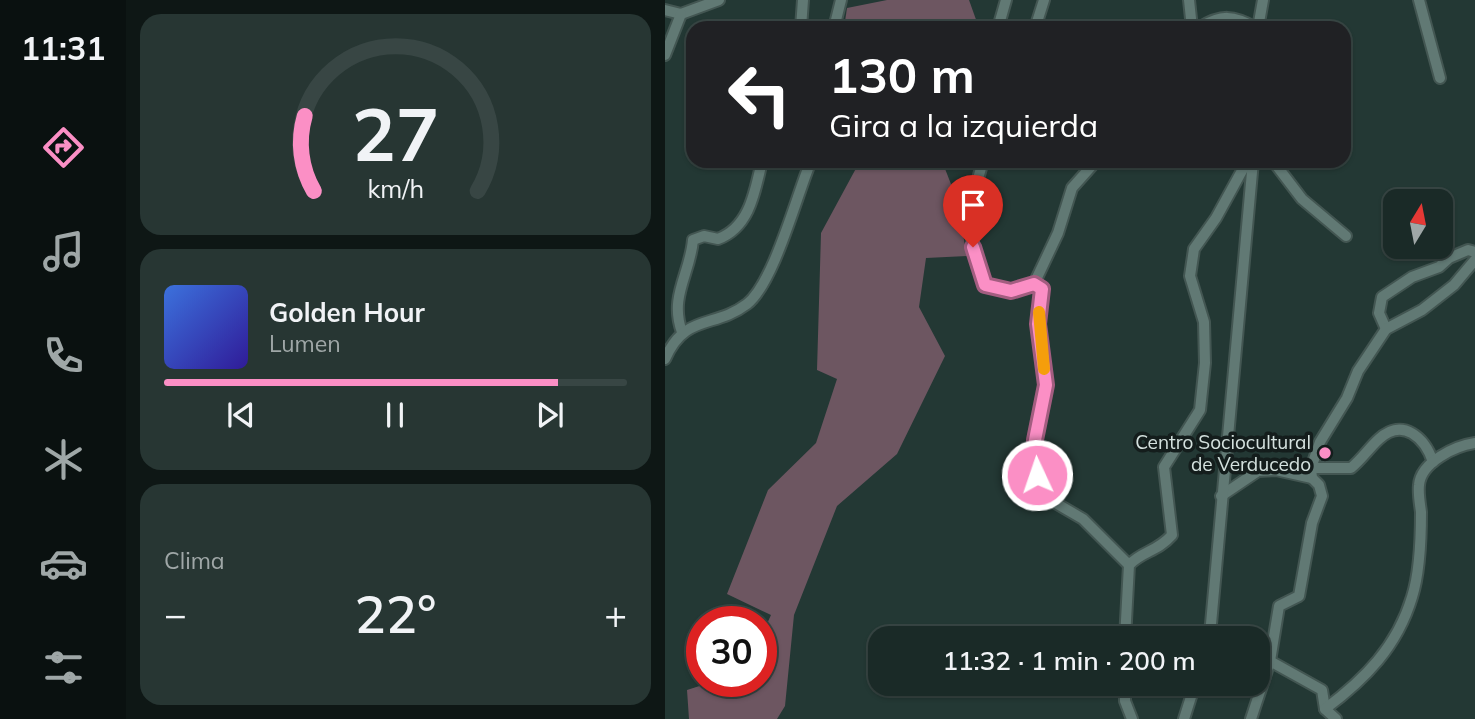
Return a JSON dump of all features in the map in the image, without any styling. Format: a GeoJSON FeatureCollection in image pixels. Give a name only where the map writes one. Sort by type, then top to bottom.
{"type":"FeatureCollection","features":[{"type":"Feature","properties":{"kind":"street"},"geometry":{"type":"LineString","coordinates":[[665,10],[681,14],[719,0]]}},
{"type":"Feature","properties":{"kind":"street"},"geometry":{"type":"LineString","coordinates":[[802,21],[803,0]]}},
{"type":"Feature","properties":{"kind":"street"},"geometry":{"type":"LineString","coordinates":[[836,21],[841,0]]}},
{"type":"Feature","properties":{"kind":"street"},"geometry":{"type":"LineString","coordinates":[[1000,21],[1006,0]]}},
{"type":"Feature","properties":{"kind":"street"},"geometry":{"type":"LineString","coordinates":[[1037,21],[1044,0]]}},
{"type":"Feature","properties":{"kind":"street"},"geometry":{"type":"LineString","coordinates":[[1189,0],[1191,21]]}},
{"type":"Feature","properties":{"kind":"street"},"geometry":{"type":"LineString","coordinates":[[1258,21],[1263,0]]}},
{"type":"Feature","properties":{"kind":"street"},"geometry":{"type":"LineString","coordinates":[[1419,0],[1440,78]]}},
{"type":"Feature","properties":{"kind":"street"},"geometry":{"type":"LineString","coordinates":[[665,55],[681,14]]}},
{"type":"Feature","properties":{"kind":"street"},"geometry":{"type":"LineString","coordinates":[[1210,21],[1215,18],[1237,17],[1244,21]]}},
{"type":"Feature","properties":{"kind":"street"},"geometry":{"type":"LineString","coordinates":[[682,331],[671,295],[689,269],[693,240],[704,236],[718,239],[740,227],[754,195],[760,168]]}},
{"type":"Feature","properties":{"kind":"street"},"geometry":{"type":"LineString","coordinates":[[665,359],[682,331],[747,304],[756,293],[789,222],[808,168]]}},
{"type":"Feature","properties":{"kind":"street"},"geometry":{"type":"LineString","coordinates":[[981,168],[968,214],[973,247],[985,285],[1011,291],[1034,284],[1058,233],[1072,188],[1090,168]]}},
{"type":"Feature","properties":{"kind":"street"},"geometry":{"type":"LineString","coordinates":[[1126,626],[1129,565],[1135,558],[1161,548],[1173,536],[1164,467],[1200,410],[1205,363],[1204,322],[1190,276],[1193,249],[1216,218],[1243,168]]}},
{"type":"Feature","properties":{"kind":"street"},"geometry":{"type":"LineString","coordinates":[[1210,626],[1252,168]]}},
{"type":"Feature","properties":{"kind":"street"},"geometry":{"type":"LineString","coordinates":[[1278,168],[1302,200],[1346,236]]}},
{"type":"Feature","properties":{"kind":"street"},"geometry":{"type":"LineString","coordinates":[[1386,329],[1379,313],[1382,297],[1412,277],[1439,268],[1449,258],[1468,250],[1475,252]]}},
{"type":"Feature","properties":{"kind":"street"},"geometry":{"type":"LineString","coordinates":[[1336,719],[1325,709],[1322,690],[1270,661],[1279,606],[1299,596],[1312,523],[1322,496],[1311,473],[1319,442],[1347,398],[1358,371],[1386,329],[1422,310],[1454,285],[1475,260]]}},
{"type":"Feature","properties":{"kind":"street"},"geometry":{"type":"LineString","coordinates":[[1034,284],[1042,289],[1038,324],[1046,385],[1035,440],[1037,475],[1047,498],[1083,519],[1129,565]]}},
{"type":"Feature","properties":{"kind":"street"},"geometry":{"type":"LineString","coordinates":[[1221,496],[1258,471],[1311,473],[1351,468],[1378,439],[1391,430],[1405,429],[1419,436],[1433,462]]}},
{"type":"Feature","properties":{"kind":"street"},"geometry":{"type":"LineString","coordinates":[[1325,709],[1370,671],[1402,624],[1413,595],[1418,560],[1418,484],[1426,468],[1464,444],[1475,443]]}},
{"type":"Feature","properties":{"kind":"street"},"geometry":{"type":"LineString","coordinates":[[1125,696],[1132,719]]}},
{"type":"Feature","properties":{"kind":"street"},"geometry":{"type":"LineString","coordinates":[[1184,719],[1191,696]]}},
{"type":"Feature","properties":{"kind":"street"},"geometry":{"type":"LineString","coordinates":[[1251,719],[1259,696]]}},
{"type":"Feature","properties":{"kind":"shaded area"},"geometry":{"type":"Polygon","coordinates":[[[887,0],[969,0],[976,21],[845,21],[847,8],[887,0]]]}},
{"type":"Feature","properties":{"kind":"shaded area"},"geometry":{"type":"Polygon","coordinates":[[[856,168],[945,168],[956,197],[967,256],[926,258],[919,307],[945,356],[897,454],[837,506],[794,615],[785,706],[777,719],[689,719],[687,697],[777,697],[777,606],[752,606],[727,594],[768,490],[816,443],[837,379],[817,370],[821,233],[856,168]]]}},
{"type":"Feature","properties":{"kind":"slow traffic"},"geometry":{"type":"LineString","coordinates":[[1039,312],[1044,369]]}},
{"type":"Feature","properties":{"kind":"place","name":"Centro Sociocultural de Verducedo"},"geometry":{"type":"Point","coordinates":[1325,453]}},
{"type":"Feature","properties":{"kind":"route"},"geometry":{"type":"LineString","coordinates":[[973,247],[985,285],[1011,291],[1034,284],[1042,289],[1038,324],[1046,385],[1035,440],[1037,475]]}}]}
